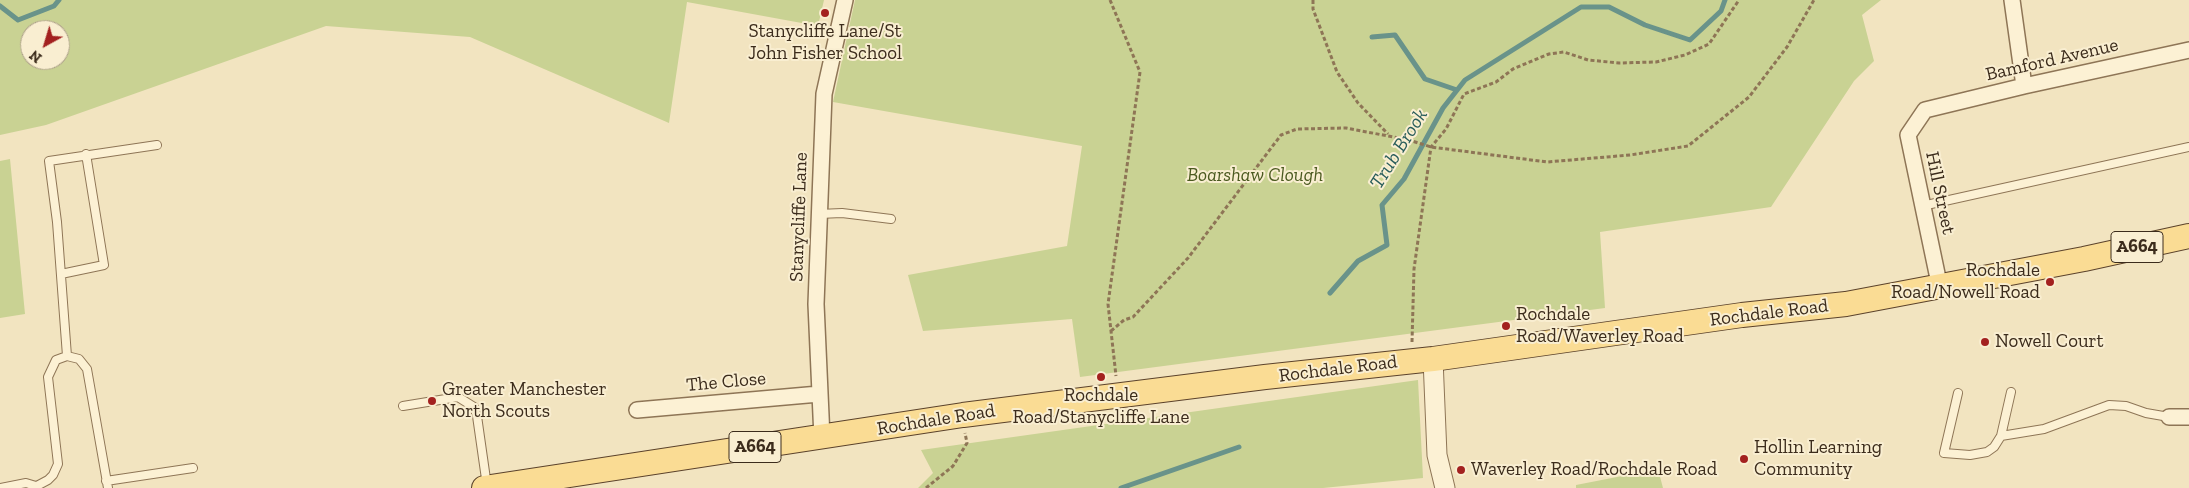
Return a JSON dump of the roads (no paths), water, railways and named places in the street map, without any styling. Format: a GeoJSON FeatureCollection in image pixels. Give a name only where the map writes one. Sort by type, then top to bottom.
{"type":"FeatureCollection","features":[{"type":"Feature","properties":{"kind":"main road","name":"Rochdale Road"},"geometry":{"type":"LineString","coordinates":[[486,488],[636,464],[822,438],[962,415],[1422,359],[1742,315],[1846,304],[1940,288],[2189,236]]}},
{"type":"Feature","properties":{"kind":"street","name":"Stanycliffe Lane"},"geometry":{"type":"LineString","coordinates":[[822,438],[816,304],[824,94],[845,0]]}},
{"type":"Feature","properties":{"kind":"street"},"geometry":{"type":"LineString","coordinates":[[2012,0],[2024,86]]}},
{"type":"Feature","properties":{"kind":"street","name":"Bamford Avenue"},"geometry":{"type":"LineString","coordinates":[[1925,110],[2189,50]]}},
{"type":"Feature","properties":{"kind":"street","name":"Hill Street"},"geometry":{"type":"LineString","coordinates":[[1925,110],[1908,135],[1940,288]]}},
{"type":"Feature","properties":{"kind":"street"},"geometry":{"type":"LineString","coordinates":[[1422,359],[1437,455],[1445,488]]}},
{"type":"Feature","properties":{"kind":"street","name":"The Close"},"geometry":{"type":"LineString","coordinates":[[636,410],[819,394]]}},
{"type":"Feature","properties":{"kind":"street"},"geometry":{"type":"LineString","coordinates":[[2169,417],[2189,417]]}},
{"type":"Feature","properties":{"kind":"lane"},"geometry":{"type":"LineString","coordinates":[[68,356],[60,274],[58,222],[49,160],[157,145]]}},
{"type":"Feature","properties":{"kind":"lane"},"geometry":{"type":"LineString","coordinates":[[1922,206],[2189,147]]}},
{"type":"Feature","properties":{"kind":"lane"},"geometry":{"type":"LineString","coordinates":[[60,274],[104,265],[86,154]]}},
{"type":"Feature","properties":{"kind":"lane"},"geometry":{"type":"LineString","coordinates":[[819,214],[842,213],[892,219]]}},
{"type":"Feature","properties":{"kind":"lane"},"geometry":{"type":"LineString","coordinates":[[0,488],[26,483],[34,487],[48,480],[53,475],[58,464],[48,377],[56,360],[68,356],[79,359],[87,369],[107,485],[193,468]]}},
{"type":"Feature","properties":{"kind":"lane"},"geometry":{"type":"LineString","coordinates":[[1958,393],[1944,453],[1970,455],[1987,452],[1994,447],[2001,436],[2011,392]]}},
{"type":"Feature","properties":{"kind":"lane"},"geometry":{"type":"LineString","coordinates":[[403,406],[458,397],[474,407],[477,416],[486,488]]}},
{"type":"Feature","properties":{"kind":"lane"},"geometry":{"type":"LineString","coordinates":[[2001,436],[2044,429],[2109,405],[2126,406],[2146,413],[2169,417]]}},
{"type":"Feature","properties":{"kind":"waterway"},"geometry":{"type":"LineString","coordinates":[[0,6],[18,20],[54,6],[59,0]]}},
{"type":"Feature","properties":{"kind":"waterway"},"geometry":{"type":"LineString","coordinates":[[1330,293],[1358,261],[1387,245],[1382,205],[1404,179],[1443,108],[1465,80],[1581,7],[1609,7],[1645,25],[1690,40],[1721,11],[1725,0]]}},
{"type":"Feature","properties":{"kind":"waterway"},"geometry":{"type":"LineString","coordinates":[[1372,37],[1395,35],[1425,79],[1457,90]]}},
{"type":"Feature","properties":{"kind":"waterway","name":"Trub Brook"},"geometry":{"type":"LineString","coordinates":[[1121,488],[1239,447]]}},
{"type":"Feature","properties":{"kind":"place","name":"Stanycliffe Lane/St John Fisher School"},"geometry":{"type":"Point","coordinates":[825,13]}},
{"type":"Feature","properties":{"kind":"place","name":"Rochdale Road/Nowell Road"},"geometry":{"type":"Point","coordinates":[2050,282]}},
{"type":"Feature","properties":{"kind":"place","name":"Rochdale Road/Waverley Road"},"geometry":{"type":"Point","coordinates":[1506,326]}},
{"type":"Feature","properties":{"kind":"place","name":"Nowell Court"},"geometry":{"type":"Point","coordinates":[1985,342]}},
{"type":"Feature","properties":{"kind":"place","name":"Rochdale Road/Stanycliffe Lane"},"geometry":{"type":"Point","coordinates":[1101,377]}},
{"type":"Feature","properties":{"kind":"place","name":"Greater Manchester North Scouts"},"geometry":{"type":"Point","coordinates":[432,401]}},
{"type":"Feature","properties":{"kind":"place","name":"Hollin Learning Community"},"geometry":{"type":"Point","coordinates":[1744,459]}},
{"type":"Feature","properties":{"kind":"place","name":"Waverley Road/Rochdale Road"},"geometry":{"type":"Point","coordinates":[1461,470]}},
{"type":"Feature","properties":{"kind":"park label","name":"Boarshaw Clough"},"geometry":{"type":"Point","coordinates":[1255,176]}}]}
